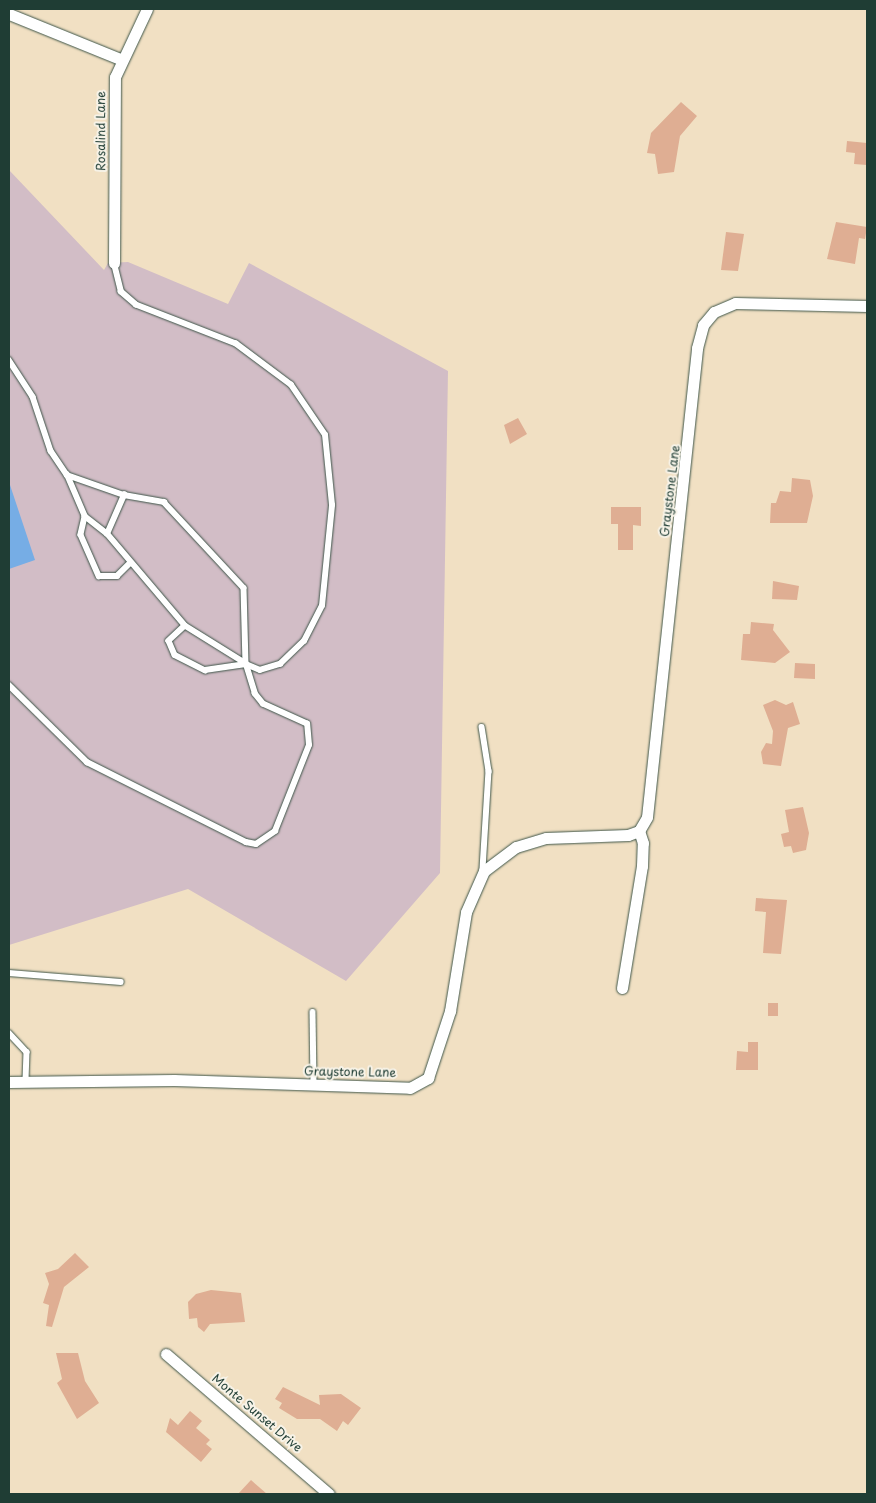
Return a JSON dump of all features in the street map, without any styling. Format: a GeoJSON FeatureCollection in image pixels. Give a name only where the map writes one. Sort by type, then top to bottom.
{"type":"FeatureCollection","features":[{"type":"Feature","properties":{"kind":"street","name":"Rosalind Lane"},"geometry":{"type":"LineString","coordinates":[[114,263],[115,78],[120,59],[135,42],[147,9]]}},
{"type":"Feature","properties":{"kind":"street"},"geometry":{"type":"LineString","coordinates":[[9,14],[120,59]]}},
{"type":"Feature","properties":{"kind":"street","name":"Graystone Lane"},"geometry":{"type":"LineString","coordinates":[[622,988],[642,866],[643,843],[639,831],[647,817],[697,348],[703,325],[720,308],[735,303],[867,306]]}},
{"type":"Feature","properties":{"kind":"street","name":"Graystone Lane"},"geometry":{"type":"LineString","coordinates":[[9,1082],[125,1080],[410,1088],[428,1078],[450,1011],[466,912],[483,873],[504,853],[531,842],[639,831]]}},
{"type":"Feature","properties":{"kind":"street","name":"Monte Sunset Drive"},"geometry":{"type":"LineString","coordinates":[[166,1354],[329,1494]]}},
{"type":"Feature","properties":{"kind":"lane"},"geometry":{"type":"LineString","coordinates":[[9,360],[33,397],[52,451],[67,475],[85,518],[107,534],[185,626],[246,664],[260,670],[280,664],[304,641],[322,606],[332,505],[325,435],[292,385],[236,344],[136,305],[121,292],[114,263]]}},
{"type":"Feature","properties":{"kind":"lane"},"geometry":{"type":"LineString","coordinates":[[9,685],[87,762],[256,844],[275,831],[309,745],[307,724],[263,704],[254,694],[246,664],[244,588],[164,502],[124,495],[67,475]]}},
{"type":"Feature","properties":{"kind":"lane"},"geometry":{"type":"LineString","coordinates":[[107,534],[124,495]]}},
{"type":"Feature","properties":{"kind":"lane"},"geometry":{"type":"LineString","coordinates":[[85,518],[81,535],[100,576],[117,576],[130,563]]}},
{"type":"Feature","properties":{"kind":"lane"},"geometry":{"type":"LineString","coordinates":[[185,626],[169,641],[175,655],[205,670],[246,664]]}},
{"type":"Feature","properties":{"kind":"lane"},"geometry":{"type":"LineString","coordinates":[[482,727],[489,771],[483,873]]}},
{"type":"Feature","properties":{"kind":"lane"},"geometry":{"type":"LineString","coordinates":[[9,972],[121,982]]}},
{"type":"Feature","properties":{"kind":"lane"},"geometry":{"type":"LineString","coordinates":[[313,1012],[314,1085]]}},
{"type":"Feature","properties":{"kind":"lane"},"geometry":{"type":"LineString","coordinates":[[9,1032],[27,1052],[26,1083]]}},
{"type":"Feature","properties":{"kind":"shaded area"},"geometry":{"type":"Polygon","coordinates":[[[9,170],[104,270],[108,263],[128,262],[228,304],[249,263],[448,371],[440,873],[346,981],[188,889],[9,945],[9,170]]]}},
{"type":"Feature","properties":{"kind":"water"},"geometry":{"type":"Polygon","coordinates":[[[9,482],[35,560],[9,569],[9,482]]]}},
{"type":"Feature","properties":{"kind":"building"},"geometry":{"type":"Polygon","coordinates":[[[681,102],[697,116],[680,136],[674,172],[658,174],[655,154],[647,153],[651,133],[681,102]]]}},
{"type":"Feature","properties":{"kind":"building"},"geometry":{"type":"Polygon","coordinates":[[[847,141],[867,143],[867,165],[854,164],[855,153],[846,152],[847,141]]]}},
{"type":"Feature","properties":{"kind":"building"},"geometry":{"type":"Polygon","coordinates":[[[836,222],[867,227],[865,239],[859,238],[855,264],[827,259],[836,222]]]}},
{"type":"Feature","properties":{"kind":"building"},"geometry":{"type":"Polygon","coordinates":[[[726,232],[744,234],[738,271],[721,270],[726,232]]]}},
{"type":"Feature","properties":{"kind":"building"},"geometry":{"type":"Polygon","coordinates":[[[518,418],[527,434],[510,444],[504,425],[518,418]]]}},
{"type":"Feature","properties":{"kind":"building"},"geometry":{"type":"Polygon","coordinates":[[[792,478],[810,480],[813,496],[807,523],[770,523],[771,503],[776,503],[780,491],[791,492],[792,478]]]}},
{"type":"Feature","properties":{"kind":"building"},"geometry":{"type":"Polygon","coordinates":[[[611,507],[641,507],[641,526],[633,525],[633,550],[618,550],[618,524],[611,524],[611,507]]]}},
{"type":"Feature","properties":{"kind":"building"},"geometry":{"type":"Polygon","coordinates":[[[773,581],[799,586],[797,600],[772,599],[773,581]]]}},
{"type":"Feature","properties":{"kind":"building"},"geometry":{"type":"Polygon","coordinates":[[[751,622],[774,624],[773,630],[790,652],[775,663],[741,660],[743,634],[750,634],[751,622]]]}},
{"type":"Feature","properties":{"kind":"building"},"geometry":{"type":"Polygon","coordinates":[[[795,663],[815,664],[815,679],[794,678],[795,663]]]}},
{"type":"Feature","properties":{"kind":"building"},"geometry":{"type":"Polygon","coordinates":[[[775,700],[786,705],[793,702],[800,724],[788,728],[781,766],[763,764],[761,752],[766,743],[772,744],[773,731],[763,705],[775,700]]]}},
{"type":"Feature","properties":{"kind":"building"},"geometry":{"type":"Polygon","coordinates":[[[803,807],[809,833],[806,850],[793,853],[791,846],[784,847],[781,834],[789,832],[785,810],[803,807]]]}},
{"type":"Feature","properties":{"kind":"building"},"geometry":{"type":"Polygon","coordinates":[[[756,898],[787,900],[781,954],[763,953],[766,912],[755,911],[756,898]]]}},
{"type":"Feature","properties":{"kind":"building"},"geometry":{"type":"Polygon","coordinates":[[[768,1003],[778,1003],[778,1016],[768,1016],[768,1003]]]}},
{"type":"Feature","properties":{"kind":"building"},"geometry":{"type":"Polygon","coordinates":[[[748,1042],[758,1042],[758,1070],[736,1070],[737,1051],[748,1052],[748,1042]]]}},
{"type":"Feature","properties":{"kind":"building"},"geometry":{"type":"Polygon","coordinates":[[[75,1253],[89,1267],[64,1287],[52,1327],[46,1326],[49,1305],[43,1303],[49,1284],[45,1273],[58,1269],[75,1253]]]}},
{"type":"Feature","properties":{"kind":"building"},"geometry":{"type":"Polygon","coordinates":[[[211,1290],[241,1293],[245,1322],[210,1324],[204,1332],[198,1327],[197,1318],[189,1319],[188,1302],[196,1294],[211,1290]]]}},
{"type":"Feature","properties":{"kind":"building"},"geometry":{"type":"Polygon","coordinates":[[[56,1353],[78,1353],[85,1381],[99,1403],[77,1419],[57,1383],[62,1379],[56,1353]]]}},
{"type":"Feature","properties":{"kind":"building"},"geometry":{"type":"Polygon","coordinates":[[[283,1387],[320,1405],[319,1395],[341,1394],[361,1408],[348,1425],[343,1421],[337,1431],[320,1419],[297,1419],[279,1408],[282,1403],[275,1399],[283,1387]]]}},
{"type":"Feature","properties":{"kind":"building"},"geometry":{"type":"Polygon","coordinates":[[[190,1411],[202,1421],[196,1428],[210,1440],[206,1444],[212,1449],[201,1462],[166,1432],[170,1418],[178,1425],[190,1411]]]}},
{"type":"Feature","properties":{"kind":"building"},"geometry":{"type":"Polygon","coordinates":[[[251,1480],[267,1494],[238,1494],[251,1480]]]}}]}
